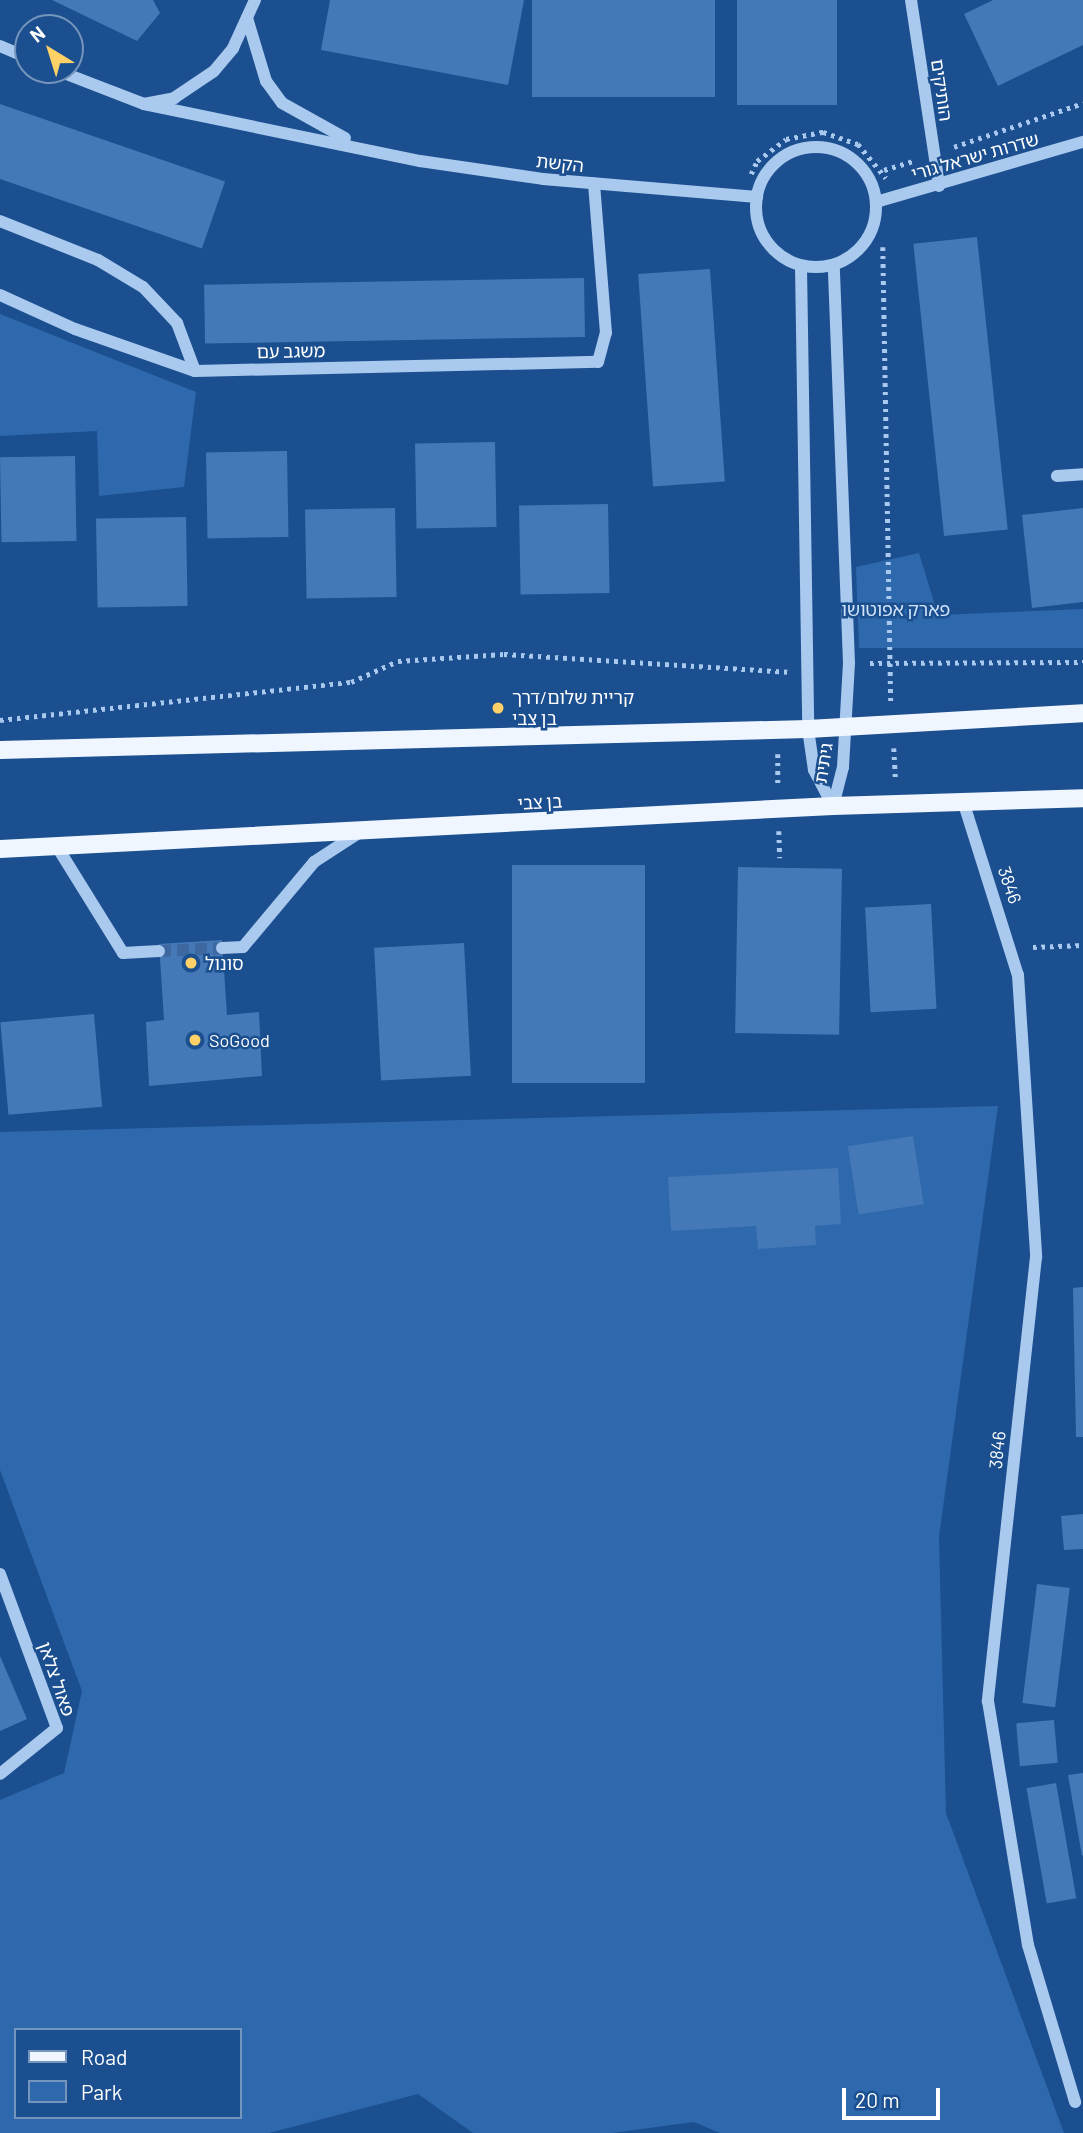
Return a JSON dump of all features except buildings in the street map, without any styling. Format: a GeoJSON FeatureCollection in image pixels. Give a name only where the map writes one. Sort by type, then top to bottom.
{"type":"FeatureCollection","features":[{"type":"Feature","properties":{"kind":"main road"},"geometry":{"type":"LineString","coordinates":[[0,750],[808,729],[1083,713]]}},
{"type":"Feature","properties":{"kind":"main road","name":"בן צבי"},"geometry":{"type":"LineString","coordinates":[[0,849],[357,834],[833,806],[1083,798]]}},
{"type":"Feature","properties":{"kind":"street"},"geometry":{"type":"LineString","coordinates":[[144,104],[174,98],[205,79],[233,48],[255,0]]}},
{"type":"Feature","properties":{"kind":"street","name":"הותיקים"},"geometry":{"type":"LineString","coordinates":[[911,0],[939,186]]}},
{"type":"Feature","properties":{"kind":"street","name":"הקשת"},"geometry":{"type":"LineString","coordinates":[[247,18],[266,81],[282,103],[361,146]]}},
{"type":"Feature","properties":{"kind":"street","name":"הקשת"},"geometry":{"type":"LineString","coordinates":[[84,81],[144,104],[361,146],[420,161],[594,183],[757,197]]}},
{"type":"Feature","properties":{"kind":"street","name":"שדרות ישראל גורי"},"geometry":{"type":"LineString","coordinates":[[876,202],[939,186],[1083,142]]}},
{"type":"Feature","properties":{"kind":"street"},"geometry":{"type":"LineString","coordinates":[[828,148],[862,167],[876,202],[866,241],[835,265],[802,266],[771,248],[757,216],[757,197],[763,179],[790,153],[828,148]]}},
{"type":"Feature","properties":{"kind":"street","name":"משגב עם"},"geometry":{"type":"LineString","coordinates":[[0,295],[75,329],[195,371],[598,362],[606,333],[594,183]]}},
{"type":"Feature","properties":{"kind":"street"},"geometry":{"type":"LineString","coordinates":[[0,220],[97,260],[143,287],[177,323],[195,371]]}},
{"type":"Feature","properties":{"kind":"street","name":"גיתית"},"geometry":{"type":"LineString","coordinates":[[833,806],[844,767],[849,663],[835,265]]}},
{"type":"Feature","properties":{"kind":"street","name":"גיתית"},"geometry":{"type":"LineString","coordinates":[[802,266],[808,729],[814,769],[833,806]]}},
{"type":"Feature","properties":{"kind":"street"},"geometry":{"type":"LineString","coordinates":[[1057,476],[1083,474]]}},
{"type":"Feature","properties":{"kind":"street","name":"3846"},"geometry":{"type":"LineString","coordinates":[[963,802],[1018,975],[1036,1257],[988,1701],[1028,1945],[1075,2102]]}},
{"type":"Feature","properties":{"kind":"street"},"geometry":{"type":"LineString","coordinates":[[222,948],[243,947],[314,862],[357,834]]}},
{"type":"Feature","properties":{"kind":"street"},"geometry":{"type":"LineString","coordinates":[[56,845],[123,953],[159,951]]}},
{"type":"Feature","properties":{"kind":"street","name":"פאול צלאן"},"geometry":{"type":"LineString","coordinates":[[0,1574],[57,1728],[0,1774]]}},
{"type":"Feature","properties":{"kind":"path"},"geometry":{"type":"LineString","coordinates":[[884,170],[1083,103]]}},
{"type":"Feature","properties":{"kind":"path"},"geometry":{"type":"LineString","coordinates":[[742,195],[757,161],[786,139],[823,132],[858,144],[884,170],[893,198]]}},
{"type":"Feature","properties":{"kind":"path"},"geometry":{"type":"LineString","coordinates":[[883,247],[890,662]]}},
{"type":"Feature","properties":{"kind":"path"},"geometry":{"type":"LineString","coordinates":[[0,720],[351,682],[397,661],[503,654],[785,673],[808,662]]}},
{"type":"Feature","properties":{"kind":"path"},"geometry":{"type":"LineString","coordinates":[[849,663],[1083,662]]}},
{"type":"Feature","properties":{"kind":"path"},"geometry":{"type":"LineString","coordinates":[[783,684],[785,673]]}},
{"type":"Feature","properties":{"kind":"path"},"geometry":{"type":"LineString","coordinates":[[778,729],[780,858]]}},
{"type":"Feature","properties":{"kind":"path"},"geometry":{"type":"LineString","coordinates":[[1011,948],[1083,945]]}},
{"type":"Feature","properties":{"kind":"green space"},"geometry":{"type":"Polygon","coordinates":[[[0,314],[196,392],[184,487],[99,496],[97,431],[0,436],[0,314]]]}},
{"type":"Feature","properties":{"kind":"green space","name":"פארק אפוטושו"},"geometry":{"type":"Polygon","coordinates":[[[919,553],[938,615],[1083,609],[1083,648],[859,648],[856,567],[919,553]]]}},
{"type":"Feature","properties":{"kind":"green space"},"geometry":{"type":"Polygon","coordinates":[[[998,1106],[939,1537],[946,1813],[1064,2133],[720,2133],[694,2122],[612,2133],[473,2133],[418,2094],[269,2133],[0,2133],[0,1800],[64,1773],[82,1691],[0,1470],[0,1132],[998,1106]]]}},
{"type":"Feature","properties":{"kind":"tunnel"},"geometry":{"type":"LineString","coordinates":[[159,951],[222,948]]}},
{"type":"Feature","properties":{"kind":"place","name":"קריית שלום/דרך בן צבי"},"geometry":{"type":"Point","coordinates":[498,708]}},
{"type":"Feature","properties":{"kind":"place","name":"סונול"},"geometry":{"type":"Point","coordinates":[191,963]}},
{"type":"Feature","properties":{"kind":"place","name":"SoGood"},"geometry":{"type":"Point","coordinates":[195,1040]}}]}
